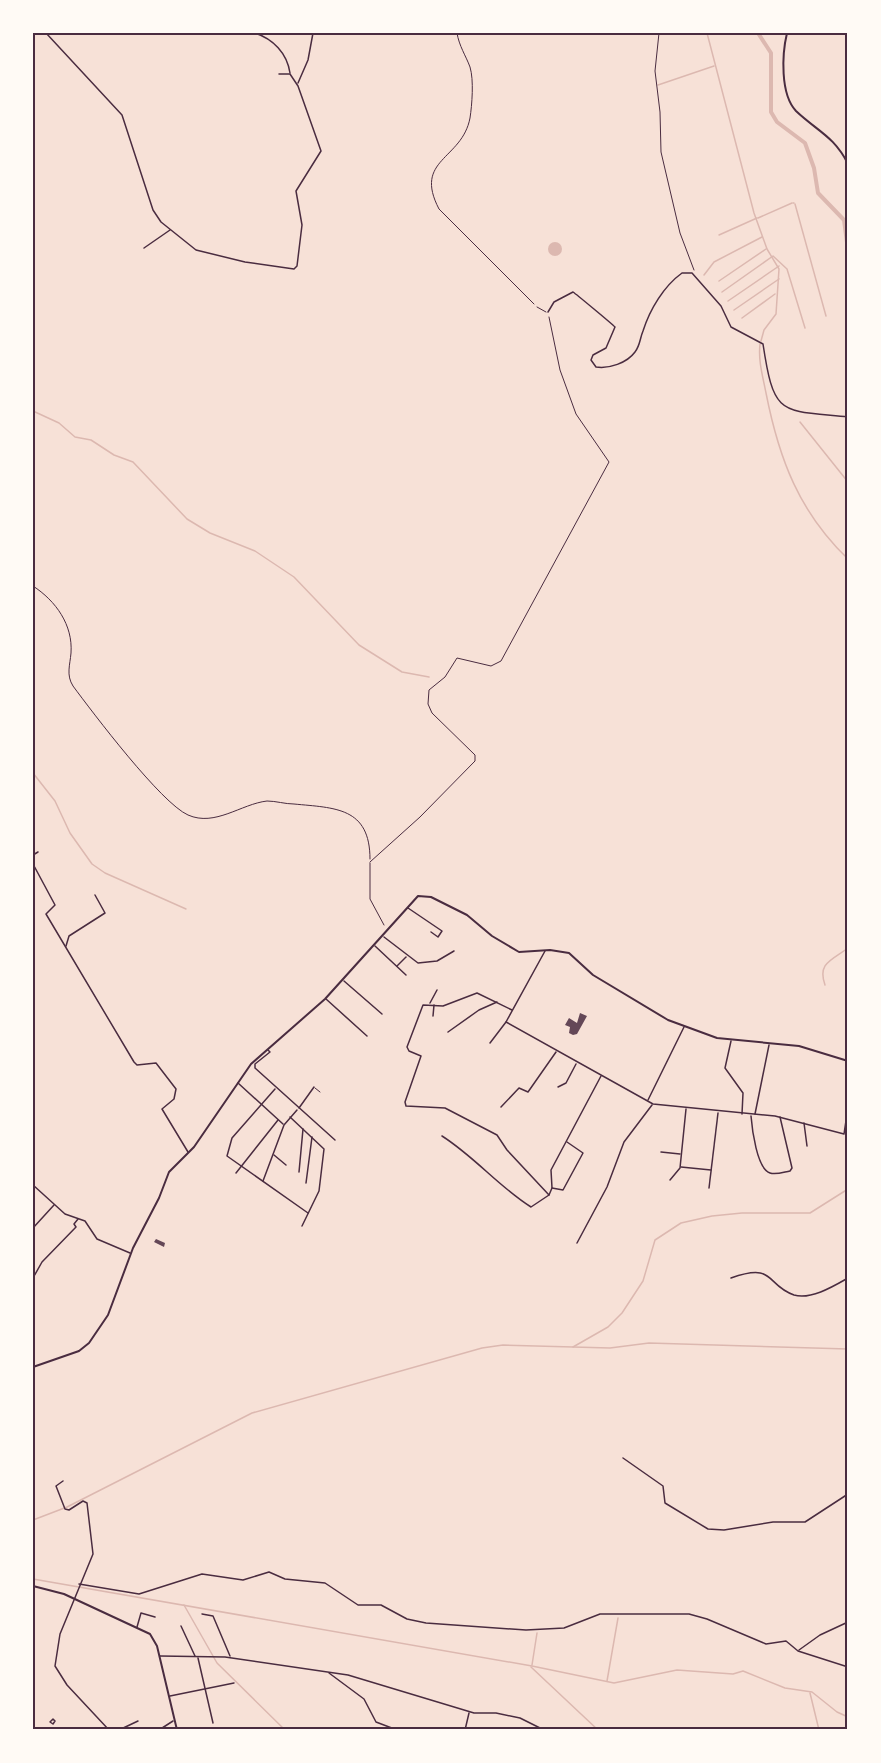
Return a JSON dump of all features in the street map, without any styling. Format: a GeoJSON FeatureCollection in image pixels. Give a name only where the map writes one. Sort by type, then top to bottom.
{"type":"FeatureCollection","features":[{"type":"Feature","properties":{"kind":"street"},"geometry":{"type":"LineString","coordinates":[[46,33],[121,114],[153,210],[171,230],[197,250],[248,263],[296,268],[302,225],[297,190],[321,153],[297,86],[290,74],[288,63],[273,40],[255,33]]}},
{"type":"Feature","properties":{"kind":"street"},"geometry":{"type":"LineString","coordinates":[[297,86],[308,60],[313,33]]}},
{"type":"Feature","properties":{"kind":"street"},"geometry":{"type":"LineString","coordinates":[[787,33],[784,62],[791,102],[797,111],[832,138],[848,164]]}},
{"type":"Feature","properties":{"kind":"street"},"geometry":{"type":"LineString","coordinates":[[279,74],[290,74]]}},
{"type":"Feature","properties":{"kind":"street"},"geometry":{"type":"LineString","coordinates":[[144,248],[171,230]]}},
{"type":"Feature","properties":{"kind":"street"},"geometry":{"type":"LineString","coordinates":[[548,312],[561,297],[573,292],[578,294],[615,327],[606,348],[593,355],[591,360],[596,367],[611,366],[630,357],[636,350],[653,308],[671,283],[682,273],[695,275],[721,306],[731,327],[763,344],[767,374],[784,407],[795,412],[848,417]]}},
{"type":"Feature","properties":{"kind":"street"},"geometry":{"type":"LineString","coordinates":[[33,855],[38,852]]}},
{"type":"Feature","properties":{"kind":"street"},"geometry":{"type":"LineString","coordinates":[[33,864],[55,905],[46,914],[134,1062],[137,1065],[156,1063],[176,1089],[175,1097],[162,1109],[189,1153]]}},
{"type":"Feature","properties":{"kind":"street"},"geometry":{"type":"LineString","coordinates":[[66,948],[69,936],[105,913],[95,895]]}},
{"type":"Feature","properties":{"kind":"street"},"geometry":{"type":"LineString","coordinates":[[33,1367],[79,1351],[88,1343],[107,1316],[131,1253],[144,1223],[160,1197],[168,1174],[189,1153],[251,1064],[325,999],[384,937],[418,896],[431,897],[470,916],[492,936],[519,952],[561,950],[571,954],[590,972],[620,993],[655,1014],[685,1026],[731,1040],[799,1046],[848,1061]]}},
{"type":"Feature","properties":{"kind":"street"},"geometry":{"type":"LineString","coordinates":[[407,907],[442,931],[438,937],[431,932]]}},
{"type":"Feature","properties":{"kind":"street"},"geometry":{"type":"LineString","coordinates":[[384,937],[418,963],[428,963],[447,957],[454,951]]}},
{"type":"Feature","properties":{"kind":"street"},"geometry":{"type":"LineString","coordinates":[[375,946],[406,975]]}},
{"type":"Feature","properties":{"kind":"street"},"geometry":{"type":"LineString","coordinates":[[490,1043],[506,1022],[546,950]]}},
{"type":"Feature","properties":{"kind":"street"},"geometry":{"type":"LineString","coordinates":[[397,967],[406,956]]}},
{"type":"Feature","properties":{"kind":"street"},"geometry":{"type":"LineString","coordinates":[[343,980],[382,1014]]}},
{"type":"Feature","properties":{"kind":"street"},"geometry":{"type":"LineString","coordinates":[[430,1004],[437,990]]}},
{"type":"Feature","properties":{"kind":"street"},"geometry":{"type":"LineString","coordinates":[[512,1010],[477,993],[443,1006],[434,1004],[422,1006],[415,1032],[407,1047],[409,1051],[421,1056],[405,1105],[410,1108],[447,1109],[497,1135],[549,1195]]}},
{"type":"Feature","properties":{"kind":"street"},"geometry":{"type":"LineString","coordinates":[[325,999],[367,1036]]}},
{"type":"Feature","properties":{"kind":"street"},"geometry":{"type":"LineString","coordinates":[[448,1032],[479,1010],[498,1002]]}},
{"type":"Feature","properties":{"kind":"street"},"geometry":{"type":"LineString","coordinates":[[433,1016],[434,1004]]}},
{"type":"Feature","properties":{"kind":"street"},"geometry":{"type":"LineString","coordinates":[[506,1022],[653,1104],[742,1115],[780,1117],[844,1134],[848,1107]]}},
{"type":"Feature","properties":{"kind":"street"},"geometry":{"type":"LineString","coordinates":[[647,1101],[685,1026]]}},
{"type":"Feature","properties":{"kind":"street"},"geometry":{"type":"LineString","coordinates":[[731,1040],[725,1068],[743,1093],[742,1115]]}},
{"type":"Feature","properties":{"kind":"street"},"geometry":{"type":"LineString","coordinates":[[755,1115],[770,1044]]}},
{"type":"Feature","properties":{"kind":"street"},"geometry":{"type":"LineString","coordinates":[[268,1049],[270,1052],[254,1066],[298,1109],[335,1140]]}},
{"type":"Feature","properties":{"kind":"street"},"geometry":{"type":"LineString","coordinates":[[501,1107],[519,1088],[528,1092],[557,1052]]}},
{"type":"Feature","properties":{"kind":"street"},"geometry":{"type":"LineString","coordinates":[[558,1087],[566,1083],[577,1063]]}},
{"type":"Feature","properties":{"kind":"street"},"geometry":{"type":"LineString","coordinates":[[442,1136],[462,1149],[510,1193],[531,1207],[549,1195],[552,1188],[550,1171],[601,1076]]}},
{"type":"Feature","properties":{"kind":"street"},"geometry":{"type":"LineString","coordinates":[[238,1083],[284,1125]]}},
{"type":"Feature","properties":{"kind":"street"},"geometry":{"type":"LineString","coordinates":[[263,1181],[284,1125],[314,1087]]}},
{"type":"Feature","properties":{"kind":"street"},"geometry":{"type":"LineString","coordinates":[[275,1089],[230,1142],[227,1156],[308,1213]]}},
{"type":"Feature","properties":{"kind":"street"},"geometry":{"type":"LineString","coordinates":[[578,1243],[607,1187],[625,1141],[653,1104]]}},
{"type":"Feature","properties":{"kind":"street"},"geometry":{"type":"LineString","coordinates":[[670,1180],[680,1166],[686,1108]]}},
{"type":"Feature","properties":{"kind":"street"},"geometry":{"type":"LineString","coordinates":[[709,1188],[718,1112]]}},
{"type":"Feature","properties":{"kind":"street"},"geometry":{"type":"LineString","coordinates":[[751,1115],[761,1164],[765,1170],[774,1174],[789,1171],[792,1168],[780,1117]]}},
{"type":"Feature","properties":{"kind":"street"},"geometry":{"type":"LineString","coordinates":[[290,1117],[324,1149],[320,1188],[302,1226]]}},
{"type":"Feature","properties":{"kind":"street"},"geometry":{"type":"LineString","coordinates":[[236,1173],[278,1120]]}},
{"type":"Feature","properties":{"kind":"street"},"geometry":{"type":"LineString","coordinates":[[804,1123],[807,1146]]}},
{"type":"Feature","properties":{"kind":"street"},"geometry":{"type":"LineString","coordinates":[[298,1172],[303,1128]]}},
{"type":"Feature","properties":{"kind":"street"},"geometry":{"type":"LineString","coordinates":[[306,1183],[312,1136]]}},
{"type":"Feature","properties":{"kind":"street"},"geometry":{"type":"LineString","coordinates":[[552,1188],[563,1190],[583,1154],[566,1141]]}},
{"type":"Feature","properties":{"kind":"street"},"geometry":{"type":"LineString","coordinates":[[661,1152],[681,1154]]}},
{"type":"Feature","properties":{"kind":"street"},"geometry":{"type":"LineString","coordinates":[[273,1155],[286,1165]]}},
{"type":"Feature","properties":{"kind":"street"},"geometry":{"type":"LineString","coordinates":[[680,1166],[711,1170]]}},
{"type":"Feature","properties":{"kind":"street"},"geometry":{"type":"LineString","coordinates":[[33,1185],[67,1215],[86,1221],[97,1239],[131,1253]]}},
{"type":"Feature","properties":{"kind":"street"},"geometry":{"type":"LineString","coordinates":[[33,1228],[55,1205]]}},
{"type":"Feature","properties":{"kind":"street"},"geometry":{"type":"LineString","coordinates":[[33,1278],[42,1262],[76,1227],[74,1224],[78,1218]]}},
{"type":"Feature","properties":{"kind":"street"},"geometry":{"type":"LineString","coordinates":[[731,1278],[747,1272],[766,1274],[792,1294],[802,1296],[826,1289],[848,1278]]}},
{"type":"Feature","properties":{"kind":"street"},"geometry":{"type":"LineString","coordinates":[[622,1458],[663,1486],[665,1504],[710,1529],[726,1530],[774,1522],[805,1522],[848,1494]]}},
{"type":"Feature","properties":{"kind":"street"},"geometry":{"type":"LineString","coordinates":[[63,1481],[56,1486],[64,1509],[69,1510],[84,1501],[87,1503],[94,1551],[58,1639],[55,1666],[67,1685],[109,1730]]}},
{"type":"Feature","properties":{"kind":"street"},"geometry":{"type":"LineString","coordinates":[[79,1586],[139,1594],[202,1574],[238,1580],[269,1572],[285,1579],[325,1583],[358,1605],[381,1605],[407,1619],[501,1630],[564,1628],[600,1614],[689,1614],[707,1619],[766,1644],[786,1641],[798,1651],[848,1667]]}},
{"type":"Feature","properties":{"kind":"street"},"geometry":{"type":"LineString","coordinates":[[33,1586],[74,1599],[153,1637],[160,1656],[177,1730]]}},
{"type":"Feature","properties":{"kind":"street"},"geometry":{"type":"LineString","coordinates":[[137,1628],[141,1613],[155,1617]]}},
{"type":"Feature","properties":{"kind":"street"},"geometry":{"type":"LineString","coordinates":[[202,1614],[213,1616],[230,1657]]}},
{"type":"Feature","properties":{"kind":"street"},"geometry":{"type":"LineString","coordinates":[[798,1651],[820,1635],[848,1622]]}},
{"type":"Feature","properties":{"kind":"street"},"geometry":{"type":"LineString","coordinates":[[181,1626],[197,1657],[213,1723]]}},
{"type":"Feature","properties":{"kind":"street"},"geometry":{"type":"LineString","coordinates":[[160,1656],[230,1657],[348,1675],[469,1712],[520,1718],[544,1730]]}},
{"type":"Feature","properties":{"kind":"street"},"geometry":{"type":"LineString","coordinates":[[325,1671],[364,1700],[376,1722],[397,1730]]}},
{"type":"Feature","properties":{"kind":"street"},"geometry":{"type":"LineString","coordinates":[[170,1696],[234,1683]]}},
{"type":"Feature","properties":{"kind":"street"},"geometry":{"type":"LineString","coordinates":[[465,1730],[469,1712]]}},
{"type":"Feature","properties":{"kind":"street"},"geometry":{"type":"LineString","coordinates":[[119,1730],[138,1721]]}},
{"type":"Feature","properties":{"kind":"street"},"geometry":{"type":"LineString","coordinates":[[159,1730],[175,1721]]}},
{"type":"Feature","properties":{"kind":"street"},"geometry":{"type":"LineString","coordinates":[[51,1729],[52,1724]]}},
{"type":"Feature","properties":{"kind":"lane"},"geometry":{"type":"LineString","coordinates":[[537,307],[548,312]]}},
{"type":"Feature","properties":{"kind":"lane"},"geometry":{"type":"LineString","coordinates":[[314,1087],[320,1092]]}},
{"type":"Feature","properties":{"kind":"path"},"geometry":{"type":"LineString","coordinates":[[457,33],[471,73],[470,118],[456,146],[431,177],[431,189],[439,209],[537,307]]}},
{"type":"Feature","properties":{"kind":"path"},"geometry":{"type":"LineString","coordinates":[[659,33],[655,71],[660,112],[661,152],[680,233],[695,275]]}},
{"type":"Feature","properties":{"kind":"path"},"geometry":{"type":"LineString","coordinates":[[370,862],[420,817],[475,761],[475,755],[432,712],[428,704],[429,690],[445,677],[458,658],[491,666],[501,662],[609,462],[576,414],[560,370],[548,312]]}},
{"type":"Feature","properties":{"kind":"path"},"geometry":{"type":"LineString","coordinates":[[33,586],[57,608],[69,630],[71,648],[68,675],[73,686],[159,791],[188,815],[203,818],[219,816],[267,801],[332,807],[347,814],[366,831],[370,842],[371,900],[388,931]]}},
{"type":"Feature","properties":{"kind":"shaded area"},"geometry":{"type":"Polygon","coordinates":[[[555,242],[560,244],[562,249],[560,254],[555,256],[550,254],[548,249],[550,244],[555,242]]]}},
{"type":"Feature","properties":{"kind":"building"},"geometry":{"type":"Polygon","coordinates":[[[580,1013],[587,1016],[577,1034],[573,1035],[569,1033],[570,1027],[565,1025],[569,1018],[577,1023],[580,1013]]]}},
{"type":"Feature","properties":{"kind":"building"},"geometry":{"type":"Polygon","coordinates":[[[156,1239],[165,1243],[164,1247],[154,1242],[156,1239]]]}},
{"type":"Feature","properties":{"kind":"waterway"},"geometry":{"type":"LineString","coordinates":[[707,33],[754,213],[767,249],[779,269],[776,314],[764,330],[761,341]]}},
{"type":"Feature","properties":{"kind":"waterway"},"geometry":{"type":"LineString","coordinates":[[758,33],[771,53],[771,112],[777,122],[805,143],[814,168],[818,193],[844,220],[848,250]]}},
{"type":"Feature","properties":{"kind":"waterway"},"geometry":{"type":"LineString","coordinates":[[658,85],[714,66]]}},
{"type":"Feature","properties":{"kind":"waterway"},"geometry":{"type":"LineString","coordinates":[[758,218],[792,203]]}},
{"type":"Feature","properties":{"kind":"waterway"},"geometry":{"type":"LineString","coordinates":[[795,204],[826,316]]}},
{"type":"Feature","properties":{"kind":"waterway"},"geometry":{"type":"LineString","coordinates":[[719,235],[757,218]]}},
{"type":"Feature","properties":{"kind":"waterway"},"geometry":{"type":"LineString","coordinates":[[704,275],[714,262],[762,237]]}},
{"type":"Feature","properties":{"kind":"waterway"},"geometry":{"type":"LineString","coordinates":[[719,281],[766,249]]}},
{"type":"Feature","properties":{"kind":"waterway"},"geometry":{"type":"LineString","coordinates":[[722,292],[773,256],[787,269],[805,328]]}},
{"type":"Feature","properties":{"kind":"waterway"},"geometry":{"type":"LineString","coordinates":[[728,301],[779,266]]}},
{"type":"Feature","properties":{"kind":"waterway"},"geometry":{"type":"LineString","coordinates":[[734,310],[779,279]]}},
{"type":"Feature","properties":{"kind":"waterway"},"geometry":{"type":"LineString","coordinates":[[742,318],[775,294]]}},
{"type":"Feature","properties":{"kind":"waterway"},"geometry":{"type":"LineString","coordinates":[[760,344],[760,363],[771,417],[785,462],[816,523],[848,559]]}},
{"type":"Feature","properties":{"kind":"waterway"},"geometry":{"type":"LineString","coordinates":[[33,411],[59,423],[75,437],[91,440],[114,455],[133,462],[187,519],[210,533],[255,551],[294,577],[359,645],[402,672],[429,677]]}},
{"type":"Feature","properties":{"kind":"waterway"},"geometry":{"type":"LineString","coordinates":[[800,422],[848,482]]}},
{"type":"Feature","properties":{"kind":"waterway"},"geometry":{"type":"LineString","coordinates":[[33,773],[55,801],[70,833],[92,864],[105,873],[186,909]]}},
{"type":"Feature","properties":{"kind":"waterway"},"geometry":{"type":"LineString","coordinates":[[825,985],[823,978],[825,967],[848,948]]}},
{"type":"Feature","properties":{"kind":"waterway"},"geometry":{"type":"LineString","coordinates":[[33,1520],[67,1507],[252,1413],[482,1348],[503,1345],[573,1347],[608,1327],[622,1313],[643,1281],[655,1240],[681,1223],[712,1216],[742,1213],[810,1213],[848,1189]]}},
{"type":"Feature","properties":{"kind":"waterway"},"geometry":{"type":"LineString","coordinates":[[573,1347],[610,1348],[649,1343],[848,1349]]}},
{"type":"Feature","properties":{"kind":"waterway"},"geometry":{"type":"LineString","coordinates":[[33,1579],[532,1666],[614,1683],[677,1670],[733,1674],[743,1671],[785,1688],[812,1692],[837,1712],[848,1717]]}},
{"type":"Feature","properties":{"kind":"waterway"},"geometry":{"type":"LineString","coordinates":[[184,1605],[217,1663],[285,1730]]}},
{"type":"Feature","properties":{"kind":"waterway"},"geometry":{"type":"LineString","coordinates":[[607,1681],[618,1618]]}},
{"type":"Feature","properties":{"kind":"waterway"},"geometry":{"type":"LineString","coordinates":[[532,1665],[537,1633]]}},
{"type":"Feature","properties":{"kind":"waterway"},"geometry":{"type":"LineString","coordinates":[[531,1667],[598,1730]]}},
{"type":"Feature","properties":{"kind":"waterway"},"geometry":{"type":"LineString","coordinates":[[810,1693],[819,1730]]}}]}
